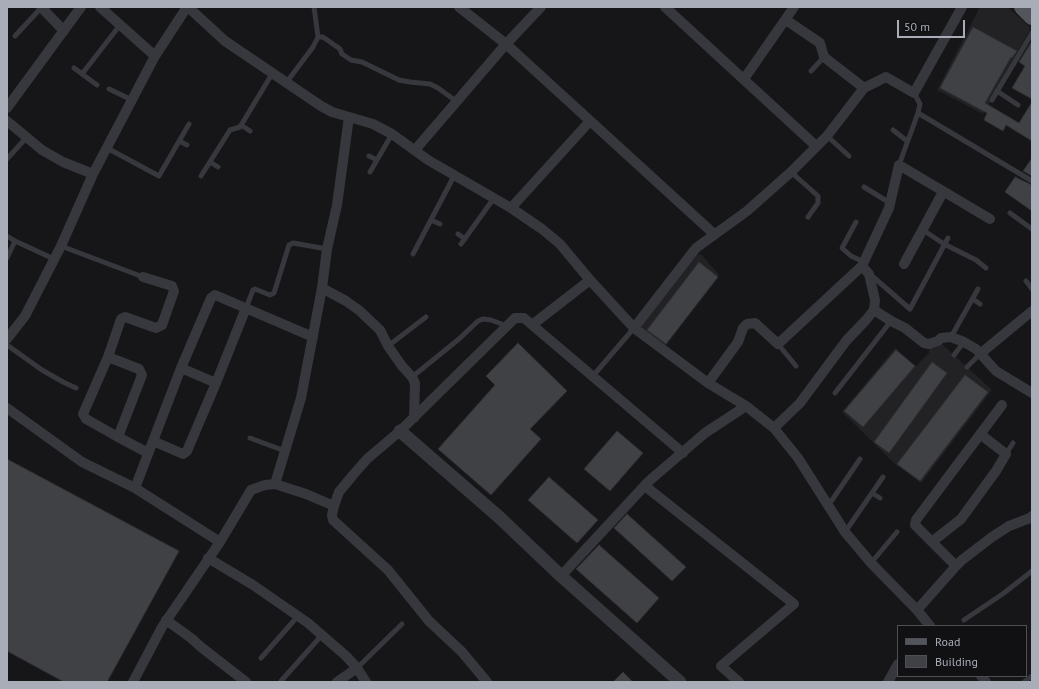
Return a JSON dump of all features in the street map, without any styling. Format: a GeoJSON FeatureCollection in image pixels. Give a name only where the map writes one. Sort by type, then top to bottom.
{"type":"FeatureCollection","features":[{"type":"Feature","properties":{"kind":"main road"},"geometry":{"type":"LineString","coordinates":[[1022,7],[1032,17]]}},
{"type":"Feature","properties":{"kind":"street"},"geometry":{"type":"LineString","coordinates":[[41,7],[64,31]]}},
{"type":"Feature","properties":{"kind":"street"},"geometry":{"type":"LineString","coordinates":[[7,108],[81,7]]}},
{"type":"Feature","properties":{"kind":"street"},"geometry":{"type":"LineString","coordinates":[[100,7],[155,56]]}},
{"type":"Feature","properties":{"kind":"street"},"geometry":{"type":"LineString","coordinates":[[8,339],[25,316],[61,246],[93,174],[155,56],[187,7],[225,41],[321,106],[332,112],[373,124],[392,134],[454,176],[511,208],[542,229],[560,244],[590,280],[634,328],[708,383],[746,406],[774,428],[798,458],[844,532],[871,563],[917,610],[925,624]]}},
{"type":"Feature","properties":{"kind":"street"},"geometry":{"type":"LineString","coordinates":[[459,7],[506,44],[714,234]]}},
{"type":"Feature","properties":{"kind":"street"},"geometry":{"type":"LineString","coordinates":[[415,150],[506,44],[541,7]]}},
{"type":"Feature","properties":{"kind":"street"},"geometry":{"type":"LineString","coordinates":[[665,7],[816,146]]}},
{"type":"Feature","properties":{"kind":"street"},"geometry":{"type":"LineString","coordinates":[[744,79],[794,7]]}},
{"type":"Feature","properties":{"kind":"street"},"geometry":{"type":"LineString","coordinates":[[634,328],[696,248],[747,211],[791,172],[826,136],[864,88],[886,78],[914,93],[962,7]]}},
{"type":"Feature","properties":{"kind":"street"},"geometry":{"type":"LineString","coordinates":[[786,20],[820,43],[824,57],[864,88]]}},
{"type":"Feature","properties":{"kind":"street"},"geometry":{"type":"LineString","coordinates":[[275,484],[301,398],[322,288],[327,249],[338,199],[349,117]]}},
{"type":"Feature","properties":{"kind":"street"},"geometry":{"type":"LineString","coordinates":[[7,121],[42,150],[63,162],[93,174]]}},
{"type":"Feature","properties":{"kind":"street"},"geometry":{"type":"LineString","coordinates":[[511,208],[590,121]]}},
{"type":"Feature","properties":{"kind":"street"},"geometry":{"type":"LineString","coordinates":[[708,383],[738,342],[743,328],[747,324],[755,323],[778,344],[865,267],[890,204],[899,165],[990,219]]}},
{"type":"Feature","properties":{"kind":"street"},"geometry":{"type":"LineString","coordinates":[[904,264],[943,192]]}},
{"type":"Feature","properties":{"kind":"street"},"geometry":{"type":"LineString","coordinates":[[774,428],[800,403],[846,341],[874,310],[875,300],[865,267]]}},
{"type":"Feature","properties":{"kind":"street"},"geometry":{"type":"LineString","coordinates":[[143,277],[172,286],[174,291],[162,325],[156,328],[125,317],[121,319],[108,357],[83,414],[86,419],[148,453]]}},
{"type":"Feature","properties":{"kind":"street"},"geometry":{"type":"LineString","coordinates":[[532,325],[590,280]]}},
{"type":"Feature","properties":{"kind":"street"},"geometry":{"type":"LineString","coordinates":[[322,288],[346,301],[360,311],[380,330],[388,346],[415,383],[414,418]]}},
{"type":"Feature","properties":{"kind":"street"},"geometry":{"type":"LineString","coordinates":[[135,488],[181,368],[211,298],[215,295],[313,337]]}},
{"type":"Feature","properties":{"kind":"street"},"geometry":{"type":"LineString","coordinates":[[153,442],[183,454],[187,451],[246,308]]}},
{"type":"Feature","properties":{"kind":"street"},"geometry":{"type":"LineString","coordinates":[[874,310],[905,328],[924,343],[935,344],[941,338],[951,337],[964,342],[976,349],[996,371],[1032,393]]}},
{"type":"Feature","properties":{"kind":"street"},"geometry":{"type":"LineString","coordinates":[[980,354],[1032,311]]}},
{"type":"Feature","properties":{"kind":"street"},"geometry":{"type":"LineString","coordinates":[[487,682],[462,652],[429,622],[388,570],[333,520],[332,516],[334,506],[339,492],[353,475],[367,459],[414,418],[515,318],[524,318],[592,377],[683,452]]}},
{"type":"Feature","properties":{"kind":"street"},"geometry":{"type":"LineString","coordinates":[[108,357],[138,369],[142,375],[118,437]]}},
{"type":"Feature","properties":{"kind":"street"},"geometry":{"type":"LineString","coordinates":[[181,368],[216,383]]}},
{"type":"Feature","properties":{"kind":"street"},"geometry":{"type":"LineString","coordinates":[[956,566],[915,525],[916,520],[1002,405]]}},
{"type":"Feature","properties":{"kind":"street"},"geometry":{"type":"LineString","coordinates":[[561,576],[645,486],[705,433],[746,406]]}},
{"type":"Feature","properties":{"kind":"street"},"geometry":{"type":"LineString","coordinates":[[7,408],[82,462],[135,488],[220,542]]}},
{"type":"Feature","properties":{"kind":"street"},"geometry":{"type":"LineString","coordinates":[[400,431],[499,517],[561,576],[680,682]]}},
{"type":"Feature","properties":{"kind":"street"},"geometry":{"type":"LineString","coordinates":[[933,542],[961,519],[989,484],[1006,454],[980,434]]}},
{"type":"Feature","properties":{"kind":"street"},"geometry":{"type":"LineString","coordinates":[[133,682],[166,620],[220,542],[251,490],[265,485],[275,484],[306,494],[334,506]]}},
{"type":"Feature","properties":{"kind":"street"},"geometry":{"type":"LineString","coordinates":[[645,486],[794,604],[721,666],[739,682]]}},
{"type":"Feature","properties":{"kind":"street"},"geometry":{"type":"LineString","coordinates":[[917,610],[956,566],[992,537],[1009,526],[1031,518]]}},
{"type":"Feature","properties":{"kind":"street"},"geometry":{"type":"LineString","coordinates":[[208,558],[253,585],[298,616],[346,656],[357,668],[366,682]]}},
{"type":"Feature","properties":{"kind":"street"},"geometry":{"type":"LineString","coordinates":[[166,620],[246,682]]}},
{"type":"Feature","properties":{"kind":"street"},"geometry":{"type":"LineString","coordinates":[[888,682],[897,666]]}},
{"type":"Feature","properties":{"kind":"street"},"geometry":{"type":"LineString","coordinates":[[337,682],[357,668]]}},
{"type":"Feature","properties":{"kind":"lane"},"geometry":{"type":"LineString","coordinates":[[15,36],[41,7]]}},
{"type":"Feature","properties":{"kind":"lane"},"geometry":{"type":"LineString","coordinates":[[286,83],[313,47],[318,37],[314,7]]}},
{"type":"Feature","properties":{"kind":"lane"},"geometry":{"type":"LineString","coordinates":[[82,74],[120,25]]}},
{"type":"Feature","properties":{"kind":"lane"},"geometry":{"type":"LineString","coordinates":[[992,100],[1032,32]]}},
{"type":"Feature","properties":{"kind":"lane"},"geometry":{"type":"LineString","coordinates":[[318,37],[323,37],[340,49],[342,54],[351,60],[362,62],[400,80],[430,84],[456,101]]}},
{"type":"Feature","properties":{"kind":"lane"},"geometry":{"type":"LineString","coordinates":[[811,72],[824,57]]}},
{"type":"Feature","properties":{"kind":"lane"},"geometry":{"type":"LineString","coordinates":[[74,68],[97,85]]}},
{"type":"Feature","properties":{"kind":"lane"},"geometry":{"type":"LineString","coordinates":[[201,176],[230,130],[240,127],[272,74]]}},
{"type":"Feature","properties":{"kind":"lane"},"geometry":{"type":"LineString","coordinates":[[109,89],[132,100]]}},
{"type":"Feature","properties":{"kind":"lane"},"geometry":{"type":"LineString","coordinates":[[997,91],[1018,105]]}},
{"type":"Feature","properties":{"kind":"lane"},"geometry":{"type":"LineString","coordinates":[[899,165],[920,104],[914,93]]}},
{"type":"Feature","properties":{"kind":"lane"},"geometry":{"type":"LineString","coordinates":[[918,113],[1032,181]]}},
{"type":"Feature","properties":{"kind":"lane"},"geometry":{"type":"LineString","coordinates":[[107,148],[159,176],[189,124]]}},
{"type":"Feature","properties":{"kind":"lane"},"geometry":{"type":"LineString","coordinates":[[241,125],[250,131]]}},
{"type":"Feature","properties":{"kind":"lane"},"geometry":{"type":"LineString","coordinates":[[893,130],[907,141]]}},
{"type":"Feature","properties":{"kind":"lane"},"geometry":{"type":"LineString","coordinates":[[370,172],[392,134]]}},
{"type":"Feature","properties":{"kind":"lane"},"geometry":{"type":"LineString","coordinates":[[826,136],[849,156]]}},
{"type":"Feature","properties":{"kind":"lane"},"geometry":{"type":"LineString","coordinates":[[7,159],[27,137]]}},
{"type":"Feature","properties":{"kind":"lane"},"geometry":{"type":"LineString","coordinates":[[179,141],[187,145]]}},
{"type":"Feature","properties":{"kind":"lane"},"geometry":{"type":"LineString","coordinates":[[369,156],[377,160]]}},
{"type":"Feature","properties":{"kind":"lane"},"geometry":{"type":"LineString","coordinates":[[210,162],[218,167]]}},
{"type":"Feature","properties":{"kind":"lane"},"geometry":{"type":"LineString","coordinates":[[791,172],[818,196],[818,203],[808,217]]}},
{"type":"Feature","properties":{"kind":"lane"},"geometry":{"type":"LineString","coordinates":[[413,254],[454,176]]}},
{"type":"Feature","properties":{"kind":"lane"},"geometry":{"type":"LineString","coordinates":[[864,187],[890,204]]}},
{"type":"Feature","properties":{"kind":"lane"},"geometry":{"type":"LineString","coordinates":[[461,244],[494,198]]}},
{"type":"Feature","properties":{"kind":"lane"},"geometry":{"type":"LineString","coordinates":[[1010,213],[1032,229]]}},
{"type":"Feature","properties":{"kind":"lane"},"geometry":{"type":"LineString","coordinates":[[431,220],[440,224]]}},
{"type":"Feature","properties":{"kind":"lane"},"geometry":{"type":"LineString","coordinates":[[856,222],[842,248],[865,267],[910,309],[948,238]]}},
{"type":"Feature","properties":{"kind":"lane"},"geometry":{"type":"LineString","coordinates":[[922,230],[944,244],[976,260],[986,268]]}},
{"type":"Feature","properties":{"kind":"lane"},"geometry":{"type":"LineString","coordinates":[[458,234],[465,239]]}},
{"type":"Feature","properties":{"kind":"lane"},"geometry":{"type":"LineString","coordinates":[[7,236],[54,259]]}},
{"type":"Feature","properties":{"kind":"lane"},"geometry":{"type":"LineString","coordinates":[[7,258],[15,241]]}},
{"type":"Feature","properties":{"kind":"lane"},"geometry":{"type":"LineString","coordinates":[[246,308],[253,290],[255,289],[270,295],[274,293],[289,245],[293,243],[327,249]]}},
{"type":"Feature","properties":{"kind":"lane"},"geometry":{"type":"LineString","coordinates":[[61,246],[143,277]]}},
{"type":"Feature","properties":{"kind":"lane"},"geometry":{"type":"LineString","coordinates":[[1026,281],[1032,289]]}},
{"type":"Feature","properties":{"kind":"lane"},"geometry":{"type":"LineString","coordinates":[[951,337],[978,289]]}},
{"type":"Feature","properties":{"kind":"lane"},"geometry":{"type":"LineString","coordinates":[[973,299],[980,304]]}},
{"type":"Feature","properties":{"kind":"lane"},"geometry":{"type":"LineString","coordinates":[[388,346],[426,317]]}},
{"type":"Feature","properties":{"kind":"lane"},"geometry":{"type":"LineString","coordinates":[[412,377],[459,339],[478,321],[483,319],[491,320],[507,326]]}},
{"type":"Feature","properties":{"kind":"lane"},"geometry":{"type":"LineString","coordinates":[[835,393],[891,321]]}},
{"type":"Feature","properties":{"kind":"lane"},"geometry":{"type":"LineString","coordinates":[[592,377],[634,328]]}},
{"type":"Feature","properties":{"kind":"lane"},"geometry":{"type":"LineString","coordinates":[[8,339],[42,370],[76,388]]}},
{"type":"Feature","properties":{"kind":"lane"},"geometry":{"type":"LineString","coordinates":[[954,355],[964,342]]}},
{"type":"Feature","properties":{"kind":"lane"},"geometry":{"type":"LineString","coordinates":[[778,344],[796,366]]}},
{"type":"Feature","properties":{"kind":"lane"},"geometry":{"type":"LineString","coordinates":[[967,367],[980,354]]}},
{"type":"Feature","properties":{"kind":"lane"},"geometry":{"type":"LineString","coordinates":[[250,438],[286,451]]}},
{"type":"Feature","properties":{"kind":"lane"},"geometry":{"type":"LineString","coordinates":[[1006,454],[1013,443]]}},
{"type":"Feature","properties":{"kind":"lane"},"geometry":{"type":"LineString","coordinates":[[828,506],[860,459]]}},
{"type":"Feature","properties":{"kind":"lane"},"geometry":{"type":"LineString","coordinates":[[844,532],[883,477]]}},
{"type":"Feature","properties":{"kind":"lane"},"geometry":{"type":"LineString","coordinates":[[872,493],[880,498]]}},
{"type":"Feature","properties":{"kind":"lane"},"geometry":{"type":"LineString","coordinates":[[871,563],[897,532]]}},
{"type":"Feature","properties":{"kind":"lane"},"geometry":{"type":"LineString","coordinates":[[964,620],[1004,593],[1032,571]]}},
{"type":"Feature","properties":{"kind":"lane"},"geometry":{"type":"LineString","coordinates":[[261,658],[298,616]]}},
{"type":"Feature","properties":{"kind":"lane"},"geometry":{"type":"LineString","coordinates":[[357,668],[402,624]]}},
{"type":"Feature","properties":{"kind":"lane"},"geometry":{"type":"LineString","coordinates":[[281,681],[322,635]]}},
{"type":"Feature","properties":{"kind":"lane"},"geometry":{"type":"LineString","coordinates":[[1024,682],[1032,676]]}},
{"type":"Feature","properties":{"kind":"shaded area"},"geometry":{"type":"Polygon","coordinates":[[[980,7],[1008,7],[1031,28],[983,114],[937,90],[980,7]]]}},
{"type":"Feature","properties":{"kind":"shaded area"},"geometry":{"type":"Polygon","coordinates":[[[701,254],[719,275],[665,347],[642,330],[641,325],[697,255],[701,254]]]}},
{"type":"Feature","properties":{"kind":"shaded area"},"geometry":{"type":"Polygon","coordinates":[[[942,344],[992,390],[921,483],[894,463],[842,412],[895,348],[916,366],[929,353],[929,348],[942,344]]]}},
{"type":"Feature","properties":{"kind":"building"},"geometry":{"type":"Polygon","coordinates":[[[973,27],[1017,51],[1012,58],[1011,57],[985,103],[1019,123],[1032,102],[1032,141],[1006,125],[1003,131],[984,120],[987,113],[940,88],[973,27]]]}},
{"type":"Feature","properties":{"kind":"building"},"geometry":{"type":"Polygon","coordinates":[[[1032,41],[1032,99],[1012,88],[1025,66],[1019,62],[1032,41]]]}},
{"type":"Feature","properties":{"kind":"building"},"geometry":{"type":"Polygon","coordinates":[[[1032,158],[1032,176],[1023,171],[1032,158]]]}},
{"type":"Feature","properties":{"kind":"building"},"geometry":{"type":"Polygon","coordinates":[[[1015,177],[1032,185],[1032,211],[1005,192],[1015,177]]]}},
{"type":"Feature","properties":{"kind":"building"},"geometry":{"type":"Polygon","coordinates":[[[699,262],[718,277],[666,344],[647,330],[699,262]]]}},
{"type":"Feature","properties":{"kind":"building"},"geometry":{"type":"Polygon","coordinates":[[[518,343],[567,391],[530,429],[541,439],[491,495],[438,449],[495,385],[486,376],[518,343]]]}},
{"type":"Feature","properties":{"kind":"building"},"geometry":{"type":"Polygon","coordinates":[[[896,350],[915,366],[863,427],[844,411],[896,350]]]}},
{"type":"Feature","properties":{"kind":"building"},"geometry":{"type":"Polygon","coordinates":[[[932,362],[947,373],[889,453],[874,442],[932,362]]]}},
{"type":"Feature","properties":{"kind":"building"},"geometry":{"type":"Polygon","coordinates":[[[965,375],[988,392],[920,481],[897,464],[965,375]]]}},
{"type":"Feature","properties":{"kind":"building"},"geometry":{"type":"Polygon","coordinates":[[[617,431],[643,453],[610,491],[584,469],[617,431]]]}},
{"type":"Feature","properties":{"kind":"building"},"geometry":{"type":"Polygon","coordinates":[[[7,459],[179,551],[107,682],[64,682],[7,651],[7,459]]]}},
{"type":"Feature","properties":{"kind":"building"},"geometry":{"type":"Polygon","coordinates":[[[549,477],[598,520],[577,543],[528,500],[549,477]]]}},
{"type":"Feature","properties":{"kind":"building"},"geometry":{"type":"Polygon","coordinates":[[[627,514],[686,567],[672,581],[614,528],[627,514]]]}},
{"type":"Feature","properties":{"kind":"building"},"geometry":{"type":"Polygon","coordinates":[[[599,545],[659,598],[637,623],[576,569],[599,545]]]}},
{"type":"Feature","properties":{"kind":"building"},"geometry":{"type":"Polygon","coordinates":[[[623,672],[633,682],[613,682],[623,672]]]}}]}
